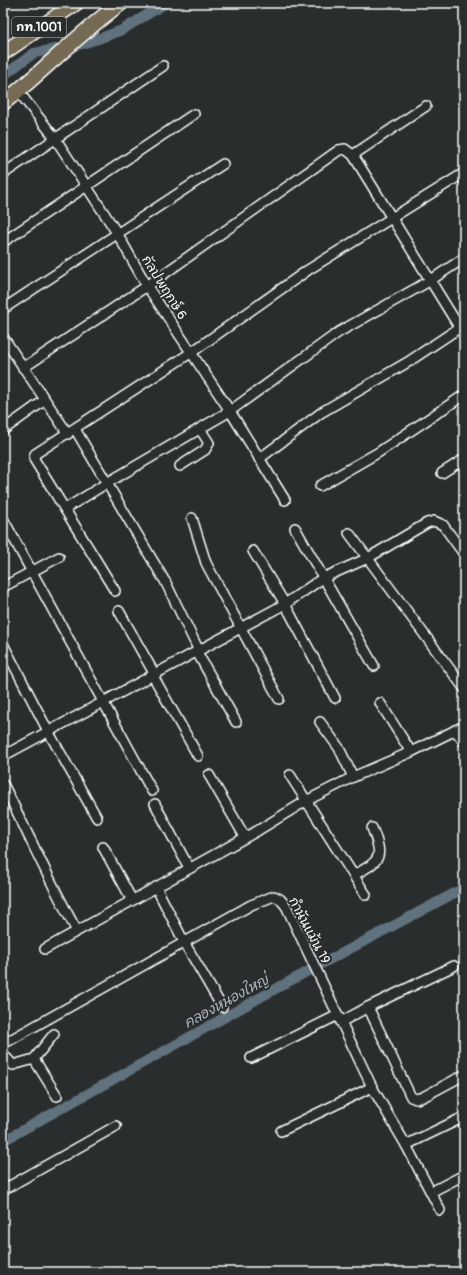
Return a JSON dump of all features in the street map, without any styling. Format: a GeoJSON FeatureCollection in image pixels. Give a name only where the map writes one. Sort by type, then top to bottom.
{"type":"FeatureCollection","features":[{"type":"Feature","properties":{"kind":"main road","name":"กท.1001"},"geometry":{"type":"LineString","coordinates":[[3,53],[76,3]]}},
{"type":"Feature","properties":{"kind":"main road","name":"กท.1001"},"geometry":{"type":"LineString","coordinates":[[3,103],[121,3]]}},
{"type":"Feature","properties":{"kind":"street"},"geometry":{"type":"LineString","coordinates":[[3,174],[163,66]]}},
{"type":"Feature","properties":{"kind":"street","name":"กัลปพฤกษ์ 6"},"geometry":{"type":"LineString","coordinates":[[18,91],[56,138],[117,232],[147,286],[192,352],[285,500]]}},
{"type":"Feature","properties":{"kind":"street"},"geometry":{"type":"LineString","coordinates":[[353,155],[426,106]]}},
{"type":"Feature","properties":{"kind":"street"},"geometry":{"type":"LineString","coordinates":[[3,242],[194,114]]}},
{"type":"Feature","properties":{"kind":"street"},"geometry":{"type":"LineString","coordinates":[[23,368],[147,286],[338,150],[345,149],[353,155],[462,332],[322,412],[259,459]]}},
{"type":"Feature","properties":{"kind":"street"},"geometry":{"type":"LineString","coordinates":[[3,309],[117,232],[165,204],[223,164]]}},
{"type":"Feature","properties":{"kind":"street"},"geometry":{"type":"LineString","coordinates":[[115,591],[34,459],[35,454],[40,449],[72,431],[192,352],[308,270],[464,173]]}},
{"type":"Feature","properties":{"kind":"street"},"geometry":{"type":"LineString","coordinates":[[65,510],[107,483],[230,411],[339,332],[431,280],[464,258]]}},
{"type":"Feature","properties":{"kind":"street"},"geometry":{"type":"LineString","coordinates":[[3,337],[45,400],[72,431],[107,483],[164,580],[198,651],[236,722]]}},
{"type":"Feature","properties":{"kind":"street"},"geometry":{"type":"LineString","coordinates":[[320,486],[378,452],[464,395]]}},
{"type":"Feature","properties":{"kind":"street"},"geometry":{"type":"LineString","coordinates":[[3,430],[45,400]]}},
{"type":"Feature","properties":{"kind":"street"},"geometry":{"type":"LineString","coordinates":[[180,466],[208,446],[209,443],[200,429]]}},
{"type":"Feature","properties":{"kind":"street"},"geometry":{"type":"LineString","coordinates":[[442,473],[464,459]]}},
{"type":"Feature","properties":{"kind":"street"},"geometry":{"type":"LineString","coordinates":[[3,518],[152,791]]}},
{"type":"Feature","properties":{"kind":"street"},"geometry":{"type":"LineString","coordinates":[[192,518],[206,564],[279,699]]}},
{"type":"Feature","properties":{"kind":"street"},"geometry":{"type":"LineString","coordinates":[[3,756],[285,604],[323,578],[368,558],[427,523],[434,521],[443,525],[464,554]]}},
{"type":"Feature","properties":{"kind":"street"},"geometry":{"type":"LineString","coordinates":[[295,528],[374,666]]}},
{"type":"Feature","properties":{"kind":"street"},"geometry":{"type":"LineString","coordinates":[[349,533],[464,688]]}},
{"type":"Feature","properties":{"kind":"street"},"geometry":{"type":"LineString","coordinates":[[253,551],[285,604],[334,698]]}},
{"type":"Feature","properties":{"kind":"street"},"geometry":{"type":"LineString","coordinates":[[3,587],[59,556]]}},
{"type":"Feature","properties":{"kind":"street"},"geometry":{"type":"LineString","coordinates":[[119,610],[198,756]]}},
{"type":"Feature","properties":{"kind":"street"},"geometry":{"type":"LineString","coordinates":[[3,644],[48,731],[97,818]]}},
{"type":"Feature","properties":{"kind":"street"},"geometry":{"type":"LineString","coordinates":[[380,703],[411,752]]}},
{"type":"Feature","properties":{"kind":"street"},"geometry":{"type":"LineString","coordinates":[[320,722],[339,748],[353,776]]}},
{"type":"Feature","properties":{"kind":"street"},"geometry":{"type":"LineString","coordinates":[[45,949],[245,837],[306,801],[353,776],[411,752],[464,726]]}},
{"type":"Feature","properties":{"kind":"street"},"geometry":{"type":"LineString","coordinates":[[456,730],[464,742]]}},
{"type":"Feature","properties":{"kind":"street"},"geometry":{"type":"LineString","coordinates":[[209,775],[245,837]]}},
{"type":"Feature","properties":{"kind":"street"},"geometry":{"type":"LineString","coordinates":[[290,775],[366,895]]}},
{"type":"Feature","properties":{"kind":"street"},"geometry":{"type":"LineString","coordinates":[[3,784],[39,855],[47,876],[77,931]]}},
{"type":"Feature","properties":{"kind":"street"},"geometry":{"type":"LineString","coordinates":[[155,804],[189,868]]}},
{"type":"Feature","properties":{"kind":"street"},"geometry":{"type":"LineString","coordinates":[[354,875],[369,866],[379,856],[380,847],[372,828]]}},
{"type":"Feature","properties":{"kind":"street"},"geometry":{"type":"LineString","coordinates":[[103,847],[132,900]]}},
{"type":"Feature","properties":{"kind":"street"},"geometry":{"type":"LineString","coordinates":[[156,887],[184,942],[222,1007]]}},
{"type":"Feature","properties":{"kind":"street","name":"กำนันแม้น 19"},"geometry":{"type":"LineString","coordinates":[[3,1044],[251,905],[274,896],[280,899],[286,906],[372,1087],[406,1145],[440,1210]]}},
{"type":"Feature","properties":{"kind":"street"},"geometry":{"type":"LineString","coordinates":[[251,1058],[368,1007],[454,966]]}},
{"type":"Feature","properties":{"kind":"street"},"geometry":{"type":"LineString","coordinates":[[368,1007],[411,1097],[416,1099],[423,1097],[464,1075]]}},
{"type":"Feature","properties":{"kind":"street"},"geometry":{"type":"LineString","coordinates":[[3,1054],[13,1066],[34,1059],[54,1034]]}},
{"type":"Feature","properties":{"kind":"street"},"geometry":{"type":"LineString","coordinates":[[34,1059],[57,1096]]}},
{"type":"Feature","properties":{"kind":"street"},"geometry":{"type":"LineString","coordinates":[[281,1131],[372,1087]]}},
{"type":"Feature","properties":{"kind":"street"},"geometry":{"type":"LineString","coordinates":[[406,1145],[464,1117]]}},
{"type":"Feature","properties":{"kind":"street"},"geometry":{"type":"LineString","coordinates":[[3,1190],[116,1126]]}},
{"type":"Feature","properties":{"kind":"street"},"geometry":{"type":"LineString","coordinates":[[431,1192],[464,1175]]}},
{"type":"Feature","properties":{"kind":"waterway"},"geometry":{"type":"LineString","coordinates":[[3,76],[34,53],[82,44],[122,30],[166,3]]}},
{"type":"Feature","properties":{"kind":"waterway","name":"คลองหนองใหญ่"},"geometry":{"type":"LineString","coordinates":[[3,1141],[288,982],[464,888]]}}]}
